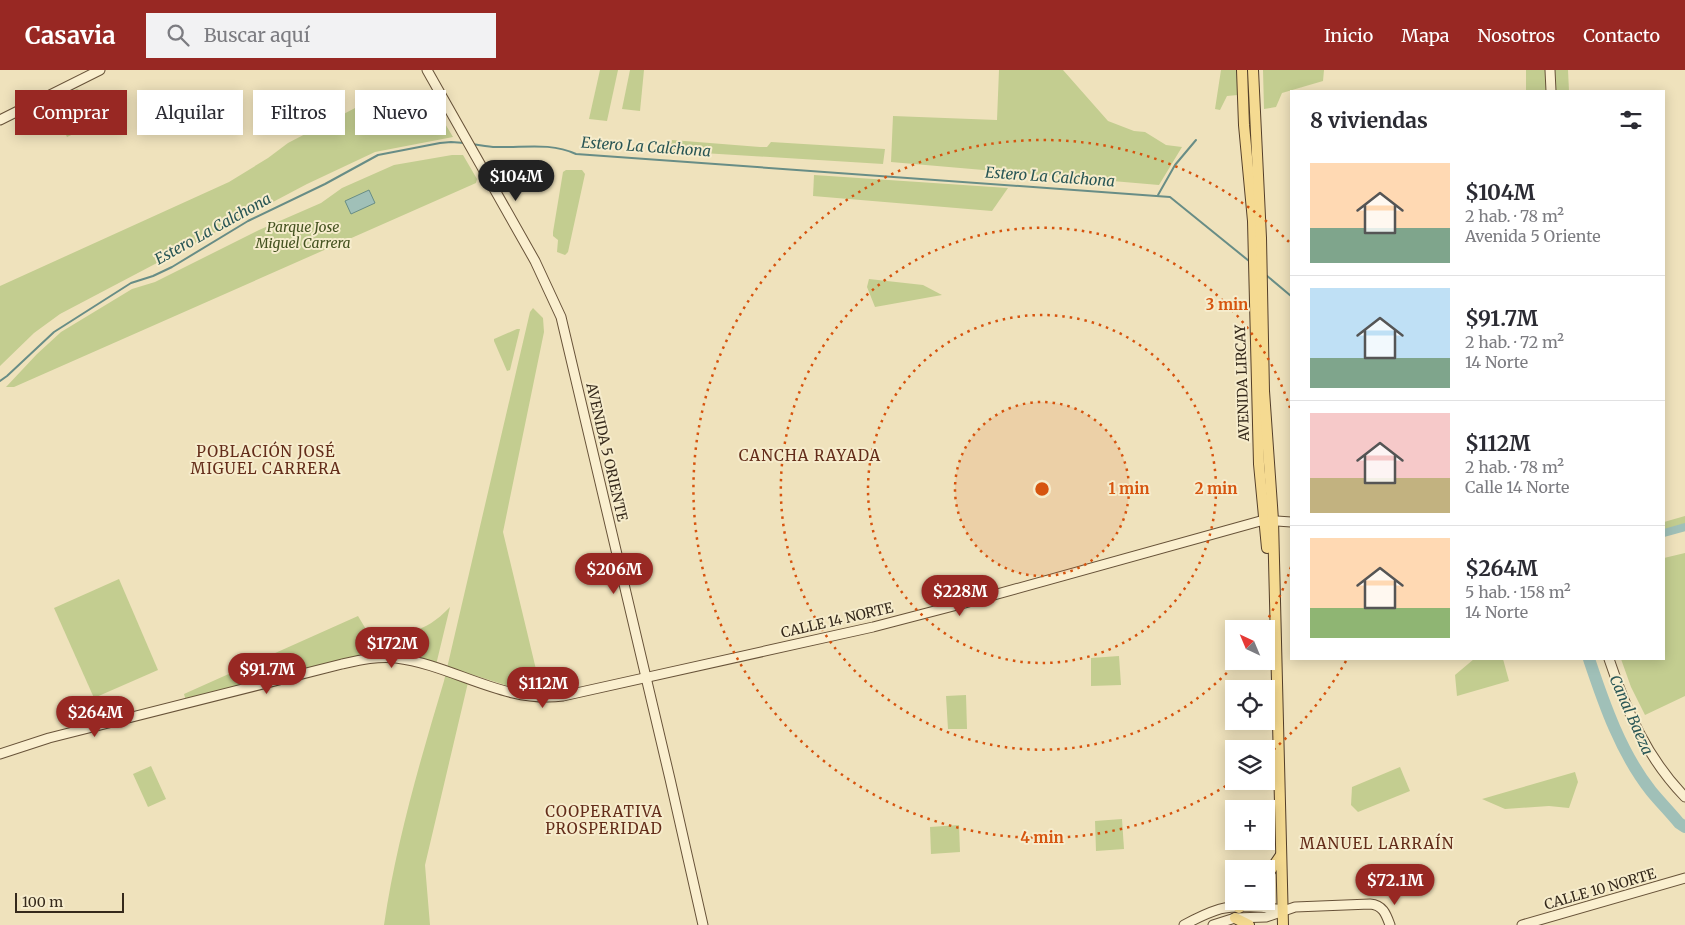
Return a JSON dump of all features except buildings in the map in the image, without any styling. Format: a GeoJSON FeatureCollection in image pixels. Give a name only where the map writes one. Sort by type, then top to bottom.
{"type":"FeatureCollection","features":[{"type":"Feature","properties":{"kind":"main road","name":"AVENIDA LIRCAY"},"geometry":{"type":"LineString","coordinates":[[1242,70],[1244,125],[1257,248]]}},
{"type":"Feature","properties":{"kind":"main road","name":"AVENIDA LIRCAY"},"geometry":{"type":"LineString","coordinates":[[1253,70],[1258,278],[1259,464],[1268,520],[1274,604],[1282,925]]}},
{"type":"Feature","properties":{"kind":"main road"},"geometry":{"type":"LineString","coordinates":[[1275,864],[1281,855]]}},
{"type":"Feature","properties":{"kind":"main road"},"geometry":{"type":"LineString","coordinates":[[1234,918],[1249,925]]}},
{"type":"Feature","properties":{"kind":"street"},"geometry":{"type":"LineString","coordinates":[[0,120],[100,70]]}},
{"type":"Feature","properties":{"kind":"street","name":"AVENIDA 5 ORIENTE"},"geometry":{"type":"LineString","coordinates":[[427,70],[536,261],[561,317],[703,925]]}},
{"type":"Feature","properties":{"kind":"street"},"geometry":{"type":"LineString","coordinates":[[1550,70],[1550,90]]}},
{"type":"Feature","properties":{"kind":"street"},"geometry":{"type":"LineString","coordinates":[[1268,520],[1290,522]]}},
{"type":"Feature","properties":{"kind":"street","name":"CALLE 14 NORTE"},"geometry":{"type":"LineString","coordinates":[[0,754],[67,733],[375,657],[408,660],[515,694],[542,698],[563,696],[822,639],[943,609],[1268,520]]}},
{"type":"Feature","properties":{"kind":"street"},"geometry":{"type":"LineString","coordinates":[[1609,660],[1624,701],[1644,743],[1662,771],[1685,797]]}},
{"type":"Feature","properties":{"kind":"street","name":"CALLE 10 NORTE"},"geometry":{"type":"LineString","coordinates":[[1522,925],[1685,878]]}},
{"type":"Feature","properties":{"kind":"street"},"geometry":{"type":"LineString","coordinates":[[1213,925],[1234,918],[1266,917],[1295,907],[1370,904],[1378,906],[1384,911],[1390,925]]}},
{"type":"Feature","properties":{"kind":"street"},"geometry":{"type":"LineString","coordinates":[[1184,925],[1214,911],[1225,908]]}},
{"type":"Feature","properties":{"kind":"street"},"geometry":{"type":"LineString","coordinates":[[1275,908],[1282,910]]}},
{"type":"Feature","properties":{"kind":"green space"},"geometry":{"type":"Polygon","coordinates":[[[600,70],[618,70],[607,121],[589,119],[600,70]]]}},
{"type":"Feature","properties":{"kind":"green space"},"geometry":{"type":"Polygon","coordinates":[[[630,70],[644,70],[640,111],[622,109],[630,70]]]}},
{"type":"Feature","properties":{"kind":"green space"},"geometry":{"type":"Polygon","coordinates":[[[999,70],[1063,70],[1108,121],[1134,131],[1145,132],[1166,145],[1182,147],[1159,185],[891,162],[893,116],[997,120],[999,70]]]}},
{"type":"Feature","properties":{"kind":"green space"},"geometry":{"type":"Polygon","coordinates":[[[1221,70],[1238,70],[1238,95],[1227,96],[1220,110],[1215,109],[1221,70]]]}},
{"type":"Feature","properties":{"kind":"green space"},"geometry":{"type":"Polygon","coordinates":[[[1263,70],[1324,70],[1323,81],[1282,93],[1276,107],[1264,109],[1263,70]]]}},
{"type":"Feature","properties":{"kind":"green space"},"geometry":{"type":"Polygon","coordinates":[[[1526,70],[1568,70],[1569,90],[1526,90],[1526,70]]]}},
{"type":"Feature","properties":{"kind":"green space"},"geometry":{"type":"Polygon","coordinates":[[[355,108],[355,135],[446,135],[446,125],[453,137],[375,152],[307,184],[60,314],[34,333],[0,366],[0,286],[229,182],[303,135],[345,135],[345,113],[355,108]]]}},
{"type":"Feature","properties":{"kind":"green space"},"geometry":{"type":"Polygon","coordinates":[[[672,140],[760,147],[767,147],[771,142],[885,149],[883,164],[670,151],[672,140]]]}},
{"type":"Feature","properties":{"kind":"green space","name":"Parque Jose Miguel Carrera"},"geometry":{"type":"Polygon","coordinates":[[[452,155],[463,155],[477,179],[476,183],[14,387],[6,387],[61,332],[132,289],[155,282],[259,230],[321,203],[342,188],[394,165],[452,155]]]}},
{"type":"Feature","properties":{"kind":"green space"},"geometry":{"type":"Polygon","coordinates":[[[566,170],[582,170],[585,174],[568,252],[565,255],[557,252],[558,240],[553,236],[553,232],[563,172],[566,170]]]}},
{"type":"Feature","properties":{"kind":"green space"},"geometry":{"type":"Polygon","coordinates":[[[814,175],[1008,188],[992,211],[813,196],[814,175]]]}},
{"type":"Feature","properties":{"kind":"green space"},"geometry":{"type":"Polygon","coordinates":[[[869,279],[923,285],[942,295],[875,307],[867,287],[869,279]]]}},
{"type":"Feature","properties":{"kind":"green space"},"geometry":{"type":"Polygon","coordinates":[[[533,308],[543,318],[544,332],[503,532],[540,686],[537,692],[521,690],[470,674],[425,865],[430,925],[384,925],[402,833],[444,681],[530,312],[533,308]]]}},
{"type":"Feature","properties":{"kind":"green space"},"geometry":{"type":"Polygon","coordinates":[[[520,329],[510,370],[507,371],[494,339],[520,329]]]}},
{"type":"Feature","properties":{"kind":"green space"},"geometry":{"type":"Polygon","coordinates":[[[1685,516],[1685,526],[1665,533],[1665,522],[1685,516]]]}},
{"type":"Feature","properties":{"kind":"green space"},"geometry":{"type":"Polygon","coordinates":[[[1685,553],[1685,696],[1645,715],[1631,687],[1621,660],[1665,660],[1665,558],[1685,553]]]}},
{"type":"Feature","properties":{"kind":"green space"},"geometry":{"type":"Polygon","coordinates":[[[119,579],[158,670],[94,698],[54,608],[119,579]]]}},
{"type":"Feature","properties":{"kind":"green space"},"geometry":{"type":"Polygon","coordinates":[[[450,607],[435,669],[384,655],[186,701],[184,694],[358,616],[370,636],[394,634],[422,628],[450,607]]]}},
{"type":"Feature","properties":{"kind":"green space"},"geometry":{"type":"Polygon","coordinates":[[[1119,656],[1121,685],[1091,686],[1091,658],[1119,656]]]}},
{"type":"Feature","properties":{"kind":"green space"},"geometry":{"type":"Polygon","coordinates":[[[1473,660],[1503,660],[1509,681],[1457,696],[1455,675],[1473,660]]]}},
{"type":"Feature","properties":{"kind":"green space"},"geometry":{"type":"Polygon","coordinates":[[[966,695],[967,729],[948,729],[946,696],[966,695]]]}},
{"type":"Feature","properties":{"kind":"green space"},"geometry":{"type":"Polygon","coordinates":[[[151,766],[166,799],[148,807],[133,774],[151,766]]]}},
{"type":"Feature","properties":{"kind":"green space"},"geometry":{"type":"Polygon","coordinates":[[[1400,767],[1410,791],[1358,812],[1351,805],[1352,787],[1400,767]]]}},
{"type":"Feature","properties":{"kind":"green space"},"geometry":{"type":"Polygon","coordinates":[[[1575,772],[1578,782],[1569,808],[1549,806],[1505,809],[1482,799],[1575,772]]]}},
{"type":"Feature","properties":{"kind":"green space"},"geometry":{"type":"Polygon","coordinates":[[[1122,819],[1124,849],[1096,851],[1095,821],[1122,819]]]}},
{"type":"Feature","properties":{"kind":"green space"},"geometry":{"type":"Polygon","coordinates":[[[959,825],[960,852],[931,854],[930,827],[959,825]]]}},
{"type":"Feature","properties":{"kind":"water"},"geometry":{"type":"Polygon","coordinates":[[[369,190],[375,203],[351,214],[345,201],[369,190]]]}},
{"type":"Feature","properties":{"kind":"waterway"},"geometry":{"type":"LineString","coordinates":[[1158,195],[1175,165],[1196,140]]}},
{"type":"Feature","properties":{"kind":"waterway","name":"Estero La Calchona"},"geometry":{"type":"LineString","coordinates":[[0,381],[54,332],[131,283],[172,267],[248,221],[325,184],[378,155],[440,143],[465,143]]}},
{"type":"Feature","properties":{"kind":"waterway","name":"Estero La Calchona"},"geometry":{"type":"LineString","coordinates":[[472,144],[493,147],[536,146],[556,148],[576,154],[1170,197],[1249,261]]}},
{"type":"Feature","properties":{"kind":"waterway","name":"Estero La Calchona"},"geometry":{"type":"LineString","coordinates":[[1266,275],[1290,295]]}},
{"type":"Feature","properties":{"kind":"waterway"},"geometry":{"type":"LineString","coordinates":[[1665,533],[1685,527]]}},
{"type":"Feature","properties":{"kind":"waterway","name":"Canal Baeza"},"geometry":{"type":"LineString","coordinates":[[1589,660],[1614,728],[1631,761],[1651,791],[1679,823],[1685,827]]}},
{"type":"Feature","properties":{"kind":"district","name":"CANCHA RAYADA"},"geometry":{"type":"Point","coordinates":[810,456]}},
{"type":"Feature","properties":{"kind":"district","name":"POBLACIÓN JOSÉ MIGUEL CARRERA"},"geometry":{"type":"Point","coordinates":[266,460]}},
{"type":"Feature","properties":{"kind":"district","name":"COOPERATIVA PROSPERIDAD"},"geometry":{"type":"Point","coordinates":[604,820]}},
{"type":"Feature","properties":{"kind":"district","name":"MANUEL LARRAÍN"},"geometry":{"type":"Point","coordinates":[1377,844]}}]}
